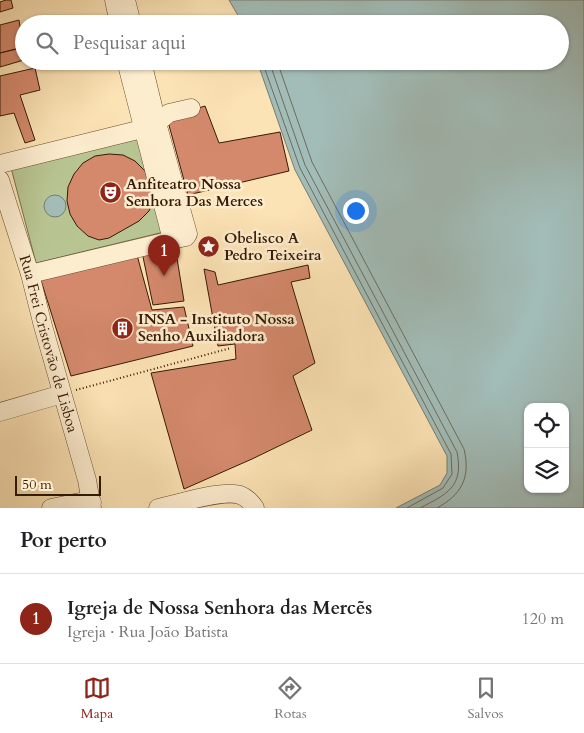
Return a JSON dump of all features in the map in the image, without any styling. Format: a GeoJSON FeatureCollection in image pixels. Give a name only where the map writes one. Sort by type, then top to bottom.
{"type":"FeatureCollection","features":[{"type":"Feature","properties":{"kind":"street"},"geometry":{"type":"LineString","coordinates":[[114,0],[117,15]]}},
{"type":"Feature","properties":{"kind":"street"},"geometry":{"type":"LineString","coordinates":[[126,0],[130,15]]}},
{"type":"Feature","properties":{"kind":"street"},"geometry":{"type":"LineString","coordinates":[[30,274],[176,239],[150,126],[134,70]]}},
{"type":"Feature","properties":{"kind":"street"},"geometry":{"type":"LineString","coordinates":[[0,164],[150,126],[169,114],[191,108]]}},
{"type":"Feature","properties":{"kind":"street","name":"Rua Frei Cristovão de Lisboa"},"geometry":{"type":"LineString","coordinates":[[0,180],[30,274],[86,480],[85,505]]}},
{"type":"Feature","properties":{"kind":"street"},"geometry":{"type":"LineString","coordinates":[[0,412],[62,394]]}},
{"type":"Feature","properties":{"kind":"street"},"geometry":{"type":"LineString","coordinates":[[158,508],[221,494],[239,495],[246,498],[255,508]]}},
{"type":"Feature","properties":{"kind":"street"},"geometry":{"type":"LineString","coordinates":[[51,508],[85,505]]}},
{"type":"Feature","properties":{"kind":"path"},"geometry":{"type":"LineString","coordinates":[[62,394],[231,348]]}},
{"type":"Feature","properties":{"kind":"green space"},"geometry":{"type":"Polygon","coordinates":[[[138,128],[168,231],[36,263],[10,164],[138,128]]]}},
{"type":"Feature","properties":{"kind":"water"},"geometry":{"type":"Polygon","coordinates":[[[229,0],[584,0],[584,508],[396,508],[440,485],[447,473],[447,456],[295,170],[260,70],[569,70],[569,15],[238,15],[229,0]]]}},
{"type":"Feature","properties":{"kind":"water"},"geometry":{"type":"Polygon","coordinates":[[[55,195],[63,198],[66,206],[63,214],[55,217],[47,214],[44,206],[47,198],[55,195]]]}},
{"type":"Feature","properties":{"kind":"building"},"geometry":{"type":"Polygon","coordinates":[[[11,0],[13,8],[0,12],[0,2],[11,0]]]}},
{"type":"Feature","properties":{"kind":"building"},"geometry":{"type":"Polygon","coordinates":[[[15,21],[15,49],[0,53],[0,25],[15,21]]]}},
{"type":"Feature","properties":{"kind":"building"},"geometry":{"type":"Polygon","coordinates":[[[15,49],[15,63],[0,67],[0,53],[15,49]]]}},
{"type":"Feature","properties":{"kind":"building"},"geometry":{"type":"Polygon","coordinates":[[[26,70],[35,70],[40,90],[20,95],[35,140],[25,143],[14,113],[0,116],[0,76],[26,70]]]}},
{"type":"Feature","properties":{"kind":"building"},"geometry":{"type":"Polygon","coordinates":[[[205,106],[219,143],[280,132],[289,171],[188,195],[167,118],[205,106]]]}},
{"type":"Feature","properties":{"kind":"building","name":"Anfiteatro Nossa Senhora Das Merces"},"geometry":{"type":"Polygon","coordinates":[[[123,155],[135,161],[145,171],[154,199],[149,211],[139,221],[109,238],[99,240],[88,236],[77,226],[70,214],[67,201],[68,187],[74,174],[83,163],[95,156],[123,155]]]}},
{"type":"Feature","properties":{"kind":"building"},"geometry":{"type":"Polygon","coordinates":[[[175,246],[184,301],[153,305],[142,252],[175,246]]]}},
{"type":"Feature","properties":{"kind":"building","name":"INSA - Instituto Nossa Senho Auxiliadora"},"geometry":{"type":"Polygon","coordinates":[[[137,255],[152,310],[184,307],[193,346],[71,376],[39,274],[137,255]]]}},
{"type":"Feature","properties":{"kind":"building"},"geometry":{"type":"Polygon","coordinates":[[[308,265],[310,278],[291,282],[315,363],[293,376],[312,430],[184,489],[151,373],[236,359],[235,344],[218,346],[204,269],[215,272],[218,285],[308,265]]]}},
{"type":"Feature","properties":{"kind":"place","name":"Anfiteatro Nossa Senhora Das Merces"},"geometry":{"type":"Point","coordinates":[110,193]}},
{"type":"Feature","properties":{"kind":"place","name":"Obelisco A Pedro Teixeira"},"geometry":{"type":"Point","coordinates":[208,247]}},
{"type":"Feature","properties":{"kind":"place","name":"Igreja de Nossa Senhora das Mercẽs"},"geometry":{"type":"Point","coordinates":[164,276]}},
{"type":"Feature","properties":{"kind":"place","name":"INSA - Instituto Nossa Senho Auxiliadora"},"geometry":{"type":"Point","coordinates":[122,328]}}]}
